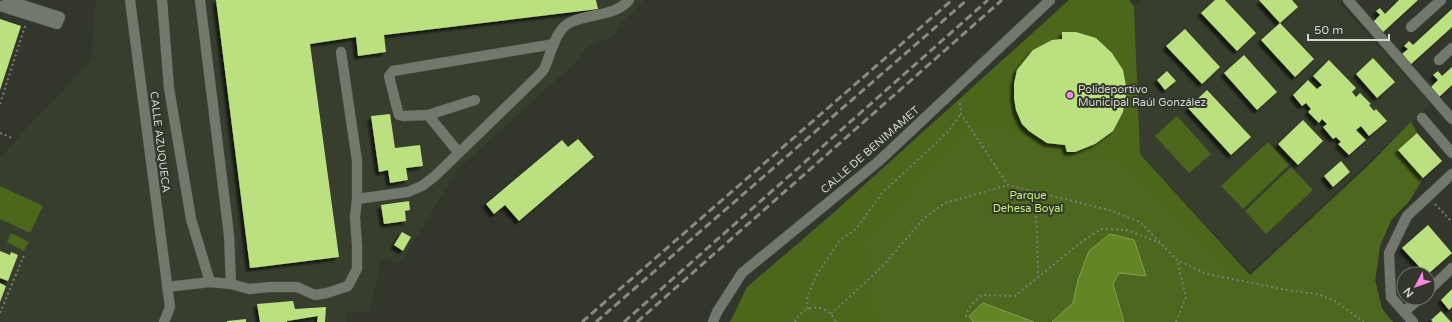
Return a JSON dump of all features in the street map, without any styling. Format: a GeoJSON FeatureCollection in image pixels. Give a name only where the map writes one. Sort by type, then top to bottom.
{"type":"FeatureCollection","features":[{"type":"Feature","properties":{"kind":"street"},"geometry":{"type":"LineString","coordinates":[[0,6],[57,24],[60,17],[7,0]]}},
{"type":"Feature","properties":{"kind":"street","name":"CALLE AZUQUECA"},"geometry":{"type":"LineString","coordinates":[[130,0],[166,288],[170,307],[165,322]]}},
{"type":"Feature","properties":{"kind":"street"},"geometry":{"type":"LineString","coordinates":[[162,0],[169,88],[191,219],[210,282]]}},
{"type":"Feature","properties":{"kind":"street"},"geometry":{"type":"LineString","coordinates":[[200,0],[229,235],[232,284]]}},
{"type":"Feature","properties":{"kind":"street"},"geometry":{"type":"LineString","coordinates":[[358,199],[408,192],[422,186],[435,176],[536,78],[543,70],[561,31],[569,24],[596,14],[618,9],[629,0]]}},
{"type":"Feature","properties":{"kind":"street","name":"CALLE DE BENIMAMET"},"geometry":{"type":"LineString","coordinates":[[713,322],[717,312],[742,273],[879,161],[1050,0]]}},
{"type":"Feature","properties":{"kind":"street"},"geometry":{"type":"LineString","coordinates":[[1348,0],[1452,119]]}},
{"type":"Feature","properties":{"kind":"street"},"geometry":{"type":"LineString","coordinates":[[1411,27],[1441,0]]}},
{"type":"Feature","properties":{"kind":"street"},"geometry":{"type":"LineString","coordinates":[[475,100],[428,115],[399,115],[389,76],[393,71],[554,44]]}},
{"type":"Feature","properties":{"kind":"street"},"geometry":{"type":"LineString","coordinates":[[1439,60],[1452,48]]}},
{"type":"Feature","properties":{"kind":"street"},"geometry":{"type":"LineString","coordinates":[[166,288],[210,282],[232,284],[249,289],[296,287],[315,295],[327,293],[348,286],[357,269],[355,217],[358,199],[357,162],[342,52]]}},
{"type":"Feature","properties":{"kind":"street"},"geometry":{"type":"LineString","coordinates":[[428,115],[458,153]]}},
{"type":"Feature","properties":{"kind":"street"},"geometry":{"type":"LineString","coordinates":[[1422,118],[1452,153]]}},
{"type":"Feature","properties":{"kind":"street"},"geometry":{"type":"LineString","coordinates":[[1413,322],[1391,296],[1389,253],[1407,216],[1452,174]]}},
{"type":"Feature","properties":{"kind":"street"},"geometry":{"type":"LineString","coordinates":[[1436,283],[1452,268]]}},
{"type":"Feature","properties":{"kind":"street"},"geometry":{"type":"LineString","coordinates":[[1404,312],[1411,306]]}},
{"type":"Feature","properties":{"kind":"path"},"geometry":{"type":"LineString","coordinates":[[0,104],[26,22]]}},
{"type":"Feature","properties":{"kind":"path"},"geometry":{"type":"LineString","coordinates":[[960,104],[961,114],[1008,185]]}},
{"type":"Feature","properties":{"kind":"path"},"geometry":{"type":"LineString","coordinates":[[808,309],[806,299],[816,276],[840,240],[856,229],[882,193],[947,134],[961,114]]}},
{"type":"Feature","properties":{"kind":"path"},"geometry":{"type":"LineString","coordinates":[[0,133],[12,138]]}},
{"type":"Feature","properties":{"kind":"path"},"geometry":{"type":"LineString","coordinates":[[831,314],[882,267],[924,218],[945,203],[1008,185],[1109,210],[1140,222],[1177,260],[1207,274],[1287,290],[1318,294],[1335,301],[1364,322]]}},
{"type":"Feature","properties":{"kind":"path"},"geometry":{"type":"LineString","coordinates":[[1034,191],[1038,277]]}},
{"type":"Feature","properties":{"kind":"path"},"geometry":{"type":"LineString","coordinates":[[1428,196],[1452,222]]}},
{"type":"Feature","properties":{"kind":"path"},"geometry":{"type":"LineString","coordinates":[[966,316],[972,304],[982,295],[1015,296],[1080,243],[1101,229],[1127,230],[1161,244]]}},
{"type":"Feature","properties":{"kind":"path"},"geometry":{"type":"LineString","coordinates":[[0,313],[25,253]]}},
{"type":"Feature","properties":{"kind":"path"},"geometry":{"type":"LineString","coordinates":[[1176,322],[1186,297],[1177,260]]}},
{"type":"Feature","properties":{"kind":"path"},"geometry":{"type":"LineString","coordinates":[[795,322],[801,312],[808,309],[820,308],[831,314],[836,322]]}},
{"type":"Feature","properties":{"kind":"shaded area"},"geometry":{"type":"Polygon","coordinates":[[[96,0],[644,0],[621,23],[615,35],[588,47],[575,63],[457,170],[401,263],[381,258],[373,299],[370,306],[371,311],[347,313],[346,322],[0,322],[0,157],[91,60],[96,0]]]}},
{"type":"Feature","properties":{"kind":"shaded area"},"geometry":{"type":"Polygon","coordinates":[[[1142,0],[1336,0],[1431,104],[1250,272],[1140,154],[1134,6],[1142,0]]]}},
{"type":"Feature","properties":{"kind":"shaded area"},"geometry":{"type":"Polygon","coordinates":[[[1110,234],[1134,240],[1146,276],[1119,273],[1113,284],[1124,322],[1052,322],[1073,303],[1078,280],[1089,251],[1110,234]]]}},
{"type":"Feature","properties":{"kind":"shaded area"},"geometry":{"type":"Polygon","coordinates":[[[983,303],[1034,322],[973,322],[969,316],[983,303]]]}},
{"type":"Feature","properties":{"kind":"green space","name":"Parque Dehesa Boyal"},"geometry":{"type":"Polygon","coordinates":[[[1069,0],[1129,0],[1134,6],[1140,154],[1250,275],[1369,165],[1411,122],[1417,133],[1398,150],[1423,178],[1410,200],[1391,220],[1380,246],[1375,280],[1382,309],[1392,322],[730,322],[747,287],[831,215],[1069,0]]]}},
{"type":"Feature","properties":{"kind":"green space"},"geometry":{"type":"Polygon","coordinates":[[[1177,116],[1211,154],[1189,173],[1155,136],[1177,116]]]}},
{"type":"Feature","properties":{"kind":"green space","name":"Parque Dehesa Boyal"},"geometry":{"type":"Polygon","coordinates":[[[1411,122],[1417,133],[1398,150],[1423,178],[1410,200],[1391,220],[1380,246],[1375,280],[1382,309],[1393,322],[876,322],[865,240],[976,123],[1123,163],[1244,284],[1369,165],[1411,122]]]}},
{"type":"Feature","properties":{"kind":"green space"},"geometry":{"type":"Polygon","coordinates":[[[1268,142],[1289,165],[1243,209],[1221,186],[1268,142]]]}},
{"type":"Feature","properties":{"kind":"green space"},"geometry":{"type":"Polygon","coordinates":[[[1291,167],[1313,190],[1266,234],[1245,211],[1291,167]]]}},
{"type":"Feature","properties":{"kind":"green space"},"geometry":{"type":"Polygon","coordinates":[[[0,186],[43,206],[30,233],[0,219],[0,186]]]}},
{"type":"Feature","properties":{"kind":"green space"},"geometry":{"type":"Polygon","coordinates":[[[11,233],[29,242],[24,251],[7,242],[11,233]]]}},
{"type":"Feature","properties":{"kind":"building"},"geometry":{"type":"Polygon","coordinates":[[[216,0],[596,0],[598,9],[384,35],[386,52],[358,56],[356,37],[310,44],[339,257],[250,268],[216,0]]]}},
{"type":"Feature","properties":{"kind":"building"},"geometry":{"type":"Polygon","coordinates":[[[1215,0],[1225,0],[1256,33],[1237,51],[1201,13],[1215,0]]]}},
{"type":"Feature","properties":{"kind":"building"},"geometry":{"type":"Polygon","coordinates":[[[1259,0],[1292,0],[1298,7],[1280,23],[1259,0]]]}},
{"type":"Feature","properties":{"kind":"building"},"geometry":{"type":"Polygon","coordinates":[[[1399,0],[1418,0],[1381,34],[1371,24],[1380,15],[1376,11],[1380,8],[1385,14],[1399,0]]]}},
{"type":"Feature","properties":{"kind":"building"},"geometry":{"type":"Polygon","coordinates":[[[1452,9],[1452,27],[1410,65],[1401,55],[1408,49],[1404,46],[1409,41],[1413,45],[1452,9]]]}},
{"type":"Feature","properties":{"kind":"building"},"geometry":{"type":"Polygon","coordinates":[[[0,19],[21,26],[0,90],[0,19]]]}},
{"type":"Feature","properties":{"kind":"building"},"geometry":{"type":"Polygon","coordinates":[[[1280,23],[1314,59],[1295,77],[1261,40],[1280,23]]]}},
{"type":"Feature","properties":{"kind":"building"},"geometry":{"type":"Polygon","coordinates":[[[1185,29],[1220,67],[1202,84],[1166,46],[1185,29]]]}},
{"type":"Feature","properties":{"kind":"building","name":"Polideportivo Municipal Raúl González"},"geometry":{"type":"Polygon","coordinates":[[[1062,32],[1076,32],[1096,38],[1112,53],[1123,70],[1127,91],[1123,112],[1113,131],[1095,144],[1075,152],[1067,152],[1065,145],[1047,143],[1029,131],[1022,124],[1016,110],[1014,98],[1014,84],[1017,70],[1033,50],[1052,40],[1062,39],[1062,32]]]}},
{"type":"Feature","properties":{"kind":"building"},"geometry":{"type":"Polygon","coordinates":[[[1244,55],[1277,92],[1257,110],[1224,73],[1244,55]]]}},
{"type":"Feature","properties":{"kind":"building"},"geometry":{"type":"Polygon","coordinates":[[[1373,58],[1395,82],[1377,98],[1356,74],[1373,58]]]}},
{"type":"Feature","properties":{"kind":"building"},"geometry":{"type":"Polygon","coordinates":[[[1329,60],[1356,88],[1352,92],[1356,97],[1360,93],[1371,104],[1369,105],[1374,111],[1376,109],[1387,121],[1369,136],[1361,126],[1356,130],[1366,140],[1349,155],[1338,144],[1341,142],[1336,137],[1333,139],[1323,127],[1327,124],[1322,119],[1319,123],[1308,112],[1311,109],[1306,103],[1302,106],[1293,95],[1308,80],[1317,89],[1322,85],[1313,76],[1329,60]]]}},
{"type":"Feature","properties":{"kind":"building"},"geometry":{"type":"Polygon","coordinates":[[[1452,67],[1452,85],[1439,97],[1431,87],[1438,80],[1433,75],[1438,71],[1442,76],[1452,67]]]}},
{"type":"Feature","properties":{"kind":"building"},"geometry":{"type":"Polygon","coordinates":[[[1167,71],[1176,81],[1165,90],[1157,80],[1167,71]]]}},
{"type":"Feature","properties":{"kind":"building"},"geometry":{"type":"Polygon","coordinates":[[[1207,90],[1251,137],[1231,155],[1188,108],[1207,90]]]}},
{"type":"Feature","properties":{"kind":"building"},"geometry":{"type":"Polygon","coordinates":[[[390,114],[395,148],[420,145],[423,166],[406,168],[408,180],[390,183],[388,170],[379,172],[371,116],[390,114]]]}},
{"type":"Feature","properties":{"kind":"building"},"geometry":{"type":"Polygon","coordinates":[[[1303,120],[1323,141],[1298,165],[1278,144],[1303,120]]]}},
{"type":"Feature","properties":{"kind":"building"},"geometry":{"type":"Polygon","coordinates":[[[1417,133],[1442,161],[1423,178],[1398,150],[1417,133]]]}},
{"type":"Feature","properties":{"kind":"building"},"geometry":{"type":"Polygon","coordinates":[[[578,139],[594,157],[519,221],[505,205],[494,214],[486,204],[562,140],[568,147],[578,139]]]}},
{"type":"Feature","properties":{"kind":"building"},"geometry":{"type":"Polygon","coordinates":[[[1341,161],[1350,172],[1333,187],[1324,176],[1341,161]]]}},
{"type":"Feature","properties":{"kind":"building"},"geometry":{"type":"Polygon","coordinates":[[[409,201],[410,210],[405,211],[406,221],[384,224],[381,205],[409,201]]]}},
{"type":"Feature","properties":{"kind":"building"},"geometry":{"type":"Polygon","coordinates":[[[1428,225],[1452,253],[1436,267],[1419,266],[1402,248],[1428,225]]]}},
{"type":"Feature","properties":{"kind":"building"},"geometry":{"type":"Polygon","coordinates":[[[402,232],[411,237],[403,251],[394,245],[402,232]]]}},
{"type":"Feature","properties":{"kind":"building"},"geometry":{"type":"Polygon","coordinates":[[[0,251],[10,255],[11,252],[18,255],[8,281],[0,278],[0,251]]]}},
{"type":"Feature","properties":{"kind":"building"},"geometry":{"type":"Polygon","coordinates":[[[0,283],[6,286],[0,302],[0,283]]]}},
{"type":"Feature","properties":{"kind":"building"},"geometry":{"type":"Polygon","coordinates":[[[1452,289],[1452,307],[1449,310],[1441,300],[1452,289]]]}},
{"type":"Feature","properties":{"kind":"building"},"geometry":{"type":"Polygon","coordinates":[[[293,301],[295,309],[326,307],[325,322],[317,322],[318,316],[287,322],[260,322],[257,304],[293,301]]]}},
{"type":"Feature","properties":{"kind":"building"},"geometry":{"type":"Polygon","coordinates":[[[1441,311],[1451,322],[1433,322],[1431,320],[1441,311]]]}},
{"type":"Feature","properties":{"kind":"building"},"geometry":{"type":"Polygon","coordinates":[[[246,319],[246,322],[227,322],[227,321],[246,319]]]}},
{"type":"Feature","properties":{"kind":"railway"},"geometry":{"type":"LineString","coordinates":[[582,322],[952,0]]}},
{"type":"Feature","properties":{"kind":"railway"},"geometry":{"type":"LineString","coordinates":[[596,322],[967,0]]}},
{"type":"Feature","properties":{"kind":"railway"},"geometry":{"type":"LineString","coordinates":[[624,322],[988,0]]}},
{"type":"Feature","properties":{"kind":"railway"},"geometry":{"type":"LineString","coordinates":[[637,322],[1002,0]]}},
{"type":"Feature","properties":{"kind":"place","name":"Polideportivo Municipal Raúl González"},"geometry":{"type":"Point","coordinates":[1070,95]}}]}
